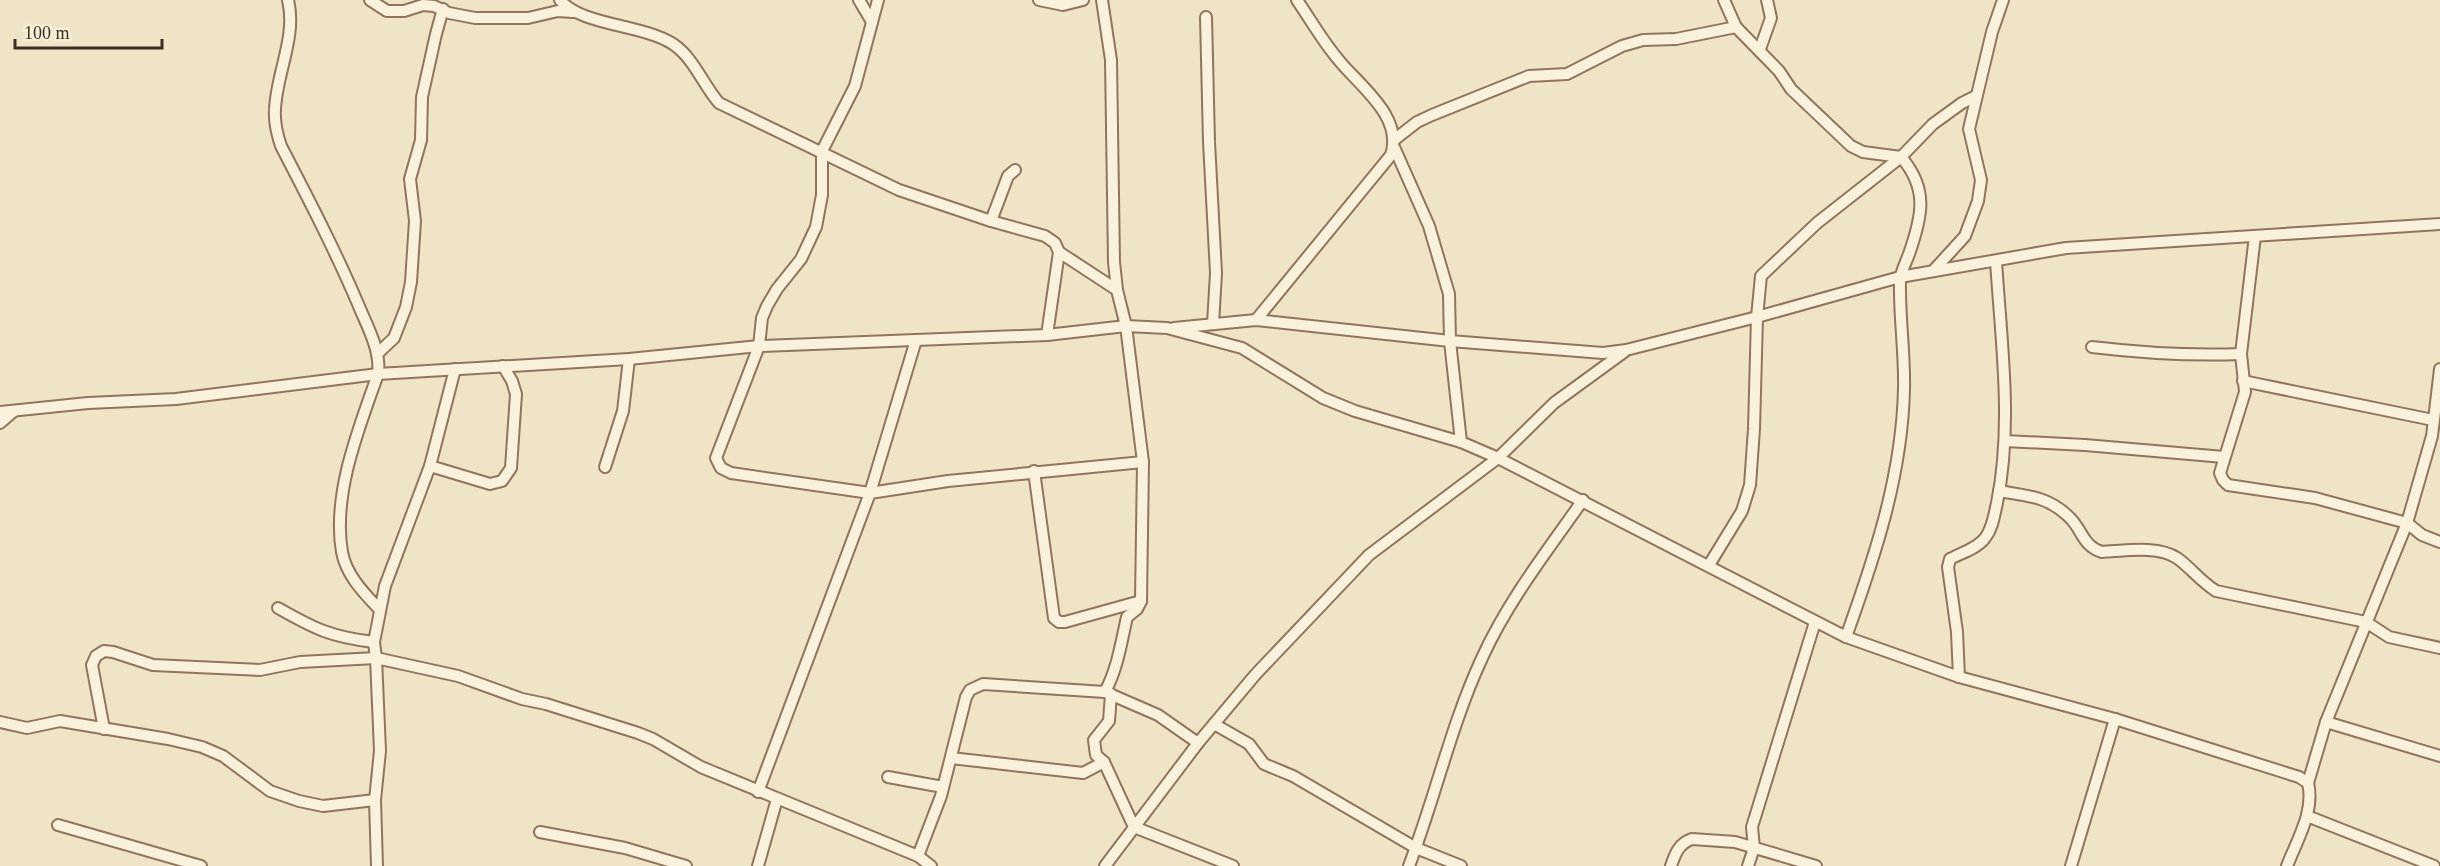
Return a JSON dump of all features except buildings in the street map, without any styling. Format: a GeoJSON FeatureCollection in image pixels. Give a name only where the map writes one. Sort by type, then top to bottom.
{"type":"FeatureCollection","features":[{"type":"Feature","properties":{"kind":"street"},"geometry":{"type":"LineString","coordinates":[[299,0],[289,3],[286,49],[275,108],[275,128],[280,146],[336,251],[377,354],[378,374],[348,460],[341,512],[342,553],[359,587],[379,609]]}},
{"type":"Feature","properties":{"kind":"street"},"geometry":{"type":"LineString","coordinates":[[370,0],[387,11],[404,11],[423,5],[475,18],[528,18],[558,11],[573,12],[659,37],[674,45],[706,82],[719,103],[899,190],[991,221],[1045,236],[1055,243],[1059,252],[1047,335]]}},
{"type":"Feature","properties":{"kind":"street"},"geometry":{"type":"LineString","coordinates":[[560,0],[573,12]]}},
{"type":"Feature","properties":{"kind":"street"},"geometry":{"type":"LineString","coordinates":[[859,0],[872,22]]}},
{"type":"Feature","properties":{"kind":"street"},"geometry":{"type":"LineString","coordinates":[[878,0],[855,86],[822,151],[822,195],[816,227],[801,259],[777,289],[762,318],[759,346],[716,458],[721,468],[731,473],[870,494],[948,481],[1143,462]]}},
{"type":"Feature","properties":{"kind":"street"},"geometry":{"type":"LineString","coordinates":[[1039,0],[1063,5],[1083,0]]}},
{"type":"Feature","properties":{"kind":"street"},"geometry":{"type":"LineString","coordinates":[[1102,0],[1111,60],[1112,220],[1118,290],[1126,326],[1143,462],[1141,601],[1137,609],[1127,617],[1123,645],[1108,693],[1109,721],[1094,740],[1096,755],[1104,762],[1134,827],[1233,866]]}},
{"type":"Feature","properties":{"kind":"street"},"geometry":{"type":"LineString","coordinates":[[1297,0],[1336,57],[1375,100],[1390,122],[1394,143],[1429,226],[1449,294],[1450,341],[1461,442]]}},
{"type":"Feature","properties":{"kind":"street"},"geometry":{"type":"LineString","coordinates":[[1724,0],[1736,27],[1760,49],[1791,89],[1851,146],[1863,152],[1901,157],[1913,170],[1920,193],[1919,225],[1900,277],[1904,390],[1894,483],[1877,550],[1846,637]]}},
{"type":"Feature","properties":{"kind":"street"},"geometry":{"type":"LineString","coordinates":[[1760,49],[1771,18],[1767,0]]}},
{"type":"Feature","properties":{"kind":"street"},"geometry":{"type":"LineString","coordinates":[[1933,271],[1965,236],[1978,201],[1981,180],[1969,129],[1992,32],[2003,0]]}},
{"type":"Feature","properties":{"kind":"street"},"geometry":{"type":"LineString","coordinates":[[377,354],[394,338],[406,308],[411,282],[415,221],[410,179],[421,140],[422,97],[443,9]]}},
{"type":"Feature","properties":{"kind":"street"},"geometry":{"type":"LineString","coordinates":[[1206,17],[1209,142],[1216,273],[1213,324]]}},
{"type":"Feature","properties":{"kind":"street"},"geometry":{"type":"LineString","coordinates":[[1256,320],[1391,155],[1394,143],[1417,122],[1529,76],[1567,74],[1622,46],[1642,40],[1676,39],[1736,27]]}},
{"type":"Feature","properties":{"kind":"street"},"geometry":{"type":"LineString","coordinates":[[1709,565],[1742,511],[1750,485],[1757,317],[1761,276],[1817,223],[1901,157],[1933,124],[1976,96]]}},
{"type":"Feature","properties":{"kind":"street"},"geometry":{"type":"LineString","coordinates":[[991,221],[1008,176],[1015,170]]}},
{"type":"Feature","properties":{"kind":"street"},"geometry":{"type":"LineString","coordinates":[[0,412],[88,403],[176,399],[378,374],[629,359],[759,346],[1047,335],[1126,326],[1167,328],[1256,320],[1450,341],[1603,353],[1626,350],[1757,317],[1900,277],[2066,248],[2440,224]]}},
{"type":"Feature","properties":{"kind":"street"},"geometry":{"type":"LineString","coordinates":[[2255,236],[2241,354],[2242,381],[2245,392],[2224,457],[2220,473],[2223,480],[2229,485],[2315,498],[2407,523],[2422,535],[2440,542]]}},
{"type":"Feature","properties":{"kind":"street"},"geometry":{"type":"LineString","coordinates":[[1059,252],[1118,290]]}},
{"type":"Feature","properties":{"kind":"street"},"geometry":{"type":"LineString","coordinates":[[1959,677],[1957,632],[1948,567],[1950,559],[1980,544],[1987,537],[1999,491],[2005,441],[2005,389],[1996,261]]}},
{"type":"Feature","properties":{"kind":"street"},"geometry":{"type":"LineString","coordinates":[[1167,328],[1242,348],[1323,398],[1355,411],[1461,442],[1498,458],[1846,637],[1959,677],[2115,719],[2299,777],[2308,783]]}},
{"type":"Feature","properties":{"kind":"street"},"geometry":{"type":"LineString","coordinates":[[758,792],[870,494],[916,340]]}},
{"type":"Feature","properties":{"kind":"street"},"geometry":{"type":"LineString","coordinates":[[2092,347],[2191,356],[2241,354]]}},
{"type":"Feature","properties":{"kind":"street"},"geometry":{"type":"LineString","coordinates":[[1105,866],[1198,743],[1255,675],[1369,555],[1498,458],[1554,403],[1626,350]]}},
{"type":"Feature","properties":{"kind":"street"},"geometry":{"type":"LineString","coordinates":[[604,467],[623,411],[629,359]]}},
{"type":"Feature","properties":{"kind":"street"},"geometry":{"type":"LineString","coordinates":[[430,466],[490,484],[502,481],[511,468],[516,394],[512,381],[503,366]]}},
{"type":"Feature","properties":{"kind":"street"},"geometry":{"type":"LineString","coordinates":[[377,866],[375,800],[380,751],[374,642],[379,609],[385,586],[430,466],[455,369]]}},
{"type":"Feature","properties":{"kind":"street"},"geometry":{"type":"LineString","coordinates":[[2287,866],[2307,816],[2310,793],[2308,783],[2326,722],[2407,523],[2436,436],[2433,420],[2440,369]]}},
{"type":"Feature","properties":{"kind":"street"},"geometry":{"type":"LineString","coordinates":[[2242,381],[2433,420]]}},
{"type":"Feature","properties":{"kind":"street"},"geometry":{"type":"LineString","coordinates":[[0,423],[14,410]]}},
{"type":"Feature","properties":{"kind":"street"},"geometry":{"type":"LineString","coordinates":[[2005,441],[2085,445],[2224,457]]}},
{"type":"Feature","properties":{"kind":"street"},"geometry":{"type":"LineString","coordinates":[[1034,471],[1054,618],[1059,622],[1065,622],[1141,601]]}},
{"type":"Feature","properties":{"kind":"street"},"geometry":{"type":"LineString","coordinates":[[1999,491],[2045,499],[2071,518],[2080,535],[2095,550],[2102,552],[2163,551],[2176,557],[2200,580],[2216,591],[2366,622],[2389,637],[2440,648]]}},
{"type":"Feature","properties":{"kind":"street"},"geometry":{"type":"LineString","coordinates":[[1409,866],[1462,709],[1482,658],[1514,598],[1583,500]]}},
{"type":"Feature","properties":{"kind":"street"},"geometry":{"type":"LineString","coordinates":[[278,608],[316,630],[342,638],[374,642]]}},
{"type":"Feature","properties":{"kind":"street"},"geometry":{"type":"LineString","coordinates":[[1748,866],[1754,848],[1752,827],[1815,622]]}},
{"type":"Feature","properties":{"kind":"street"},"geometry":{"type":"LineString","coordinates":[[104,729],[92,665],[96,656],[104,651],[153,665],[260,670],[300,662],[376,658],[458,676],[514,696],[638,733],[701,767],[918,856],[931,866]]}},
{"type":"Feature","properties":{"kind":"street"},"geometry":{"type":"LineString","coordinates":[[918,856],[943,787],[966,697],[975,686],[983,684],[1108,693],[1158,715],[1198,743]]}},
{"type":"Feature","properties":{"kind":"street"},"geometry":{"type":"LineString","coordinates":[[2071,866],[2115,719]]}},
{"type":"Feature","properties":{"kind":"street"},"geometry":{"type":"LineString","coordinates":[[0,722],[27,728],[60,721],[202,747],[222,756],[270,791],[299,801],[323,806],[375,800]]}},
{"type":"Feature","properties":{"kind":"street"},"geometry":{"type":"LineString","coordinates":[[2326,722],[2440,756]]}},
{"type":"Feature","properties":{"kind":"street"},"geometry":{"type":"LineString","coordinates":[[1214,724],[1250,744],[1264,764],[1293,776],[1416,848],[1461,866]]}},
{"type":"Feature","properties":{"kind":"street"},"geometry":{"type":"LineString","coordinates":[[951,758],[1083,773],[1104,762]]}},
{"type":"Feature","properties":{"kind":"street"},"geometry":{"type":"LineString","coordinates":[[888,777],[943,787]]}},
{"type":"Feature","properties":{"kind":"street"},"geometry":{"type":"LineString","coordinates":[[758,866],[777,799]]}},
{"type":"Feature","properties":{"kind":"street"},"geometry":{"type":"LineString","coordinates":[[2307,816],[2434,866]]}},
{"type":"Feature","properties":{"kind":"street"},"geometry":{"type":"LineString","coordinates":[[58,825],[201,866]]}},
{"type":"Feature","properties":{"kind":"street"},"geometry":{"type":"LineString","coordinates":[[540,832],[625,848],[686,866]]}},
{"type":"Feature","properties":{"kind":"street"},"geometry":{"type":"LineString","coordinates":[[1671,866],[1678,849],[1685,841],[1692,839],[1735,842],[1816,866]]}}]}
